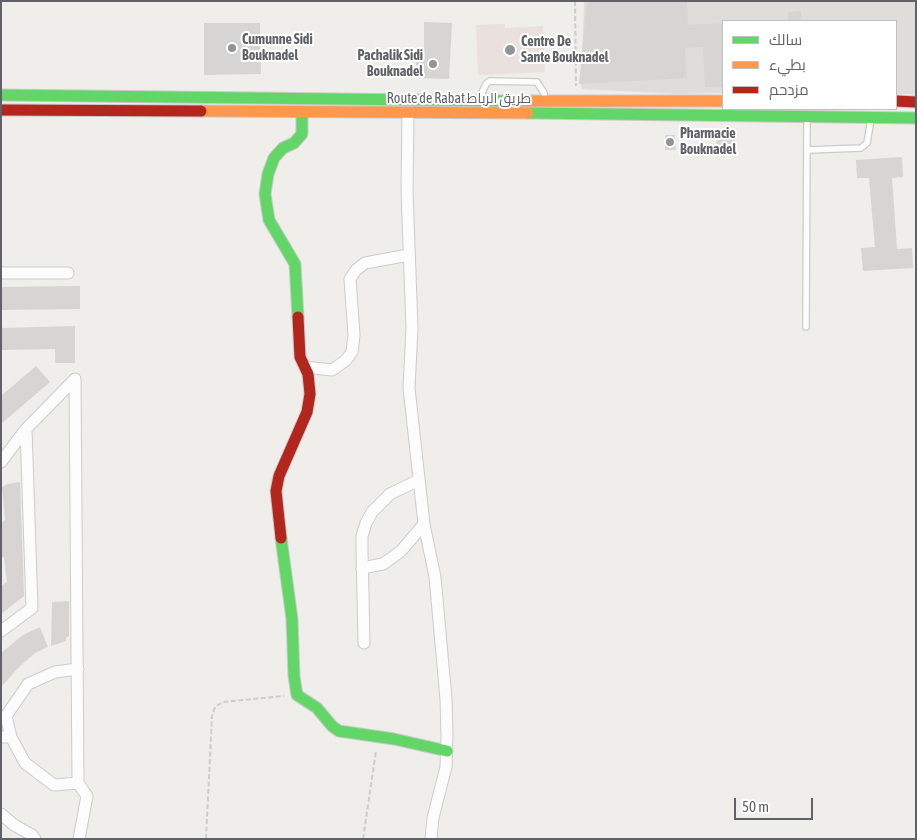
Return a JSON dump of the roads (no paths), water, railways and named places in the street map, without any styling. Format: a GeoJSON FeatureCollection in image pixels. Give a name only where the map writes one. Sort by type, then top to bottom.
{"type":"FeatureCollection","features":[{"type":"Feature","properties":{"kind":"main road","name":"Route de Rabat طريق الرباط"},"geometry":{"type":"LineString","coordinates":[[1,95],[576,102],[722,101]]}},
{"type":"Feature","properties":{"kind":"main road"},"geometry":{"type":"LineString","coordinates":[[327,99],[327,113]]}},
{"type":"Feature","properties":{"kind":"main road"},"geometry":{"type":"LineString","coordinates":[[545,101],[545,114]]}},
{"type":"Feature","properties":{"kind":"main road"},"geometry":{"type":"LineString","coordinates":[[690,101],[690,114]]}},
{"type":"Feature","properties":{"kind":"main road"},"geometry":{"type":"LineString","coordinates":[[897,102],[916,102]]}},
{"type":"Feature","properties":{"kind":"main road","name":"Route de Rabat طريق الرباط"},"geometry":{"type":"LineString","coordinates":[[1,110],[408,114],[807,112],[916,118]]}},
{"type":"Feature","properties":{"kind":"main road"},"geometry":{"type":"LineString","coordinates":[[302,112],[302,134],[294,142],[283,148],[274,158],[268,174],[265,194],[269,220],[295,264],[300,357],[308,374],[310,388],[309,403],[279,476],[276,491],[292,619],[294,676],[297,695],[317,708],[332,726],[339,731],[378,736],[447,751]]}},
{"type":"Feature","properties":{"kind":"street"},"geometry":{"type":"LineString","coordinates":[[408,114],[407,191],[412,328],[409,388],[424,524],[434,577],[446,699],[447,751],[444,780],[436,809],[431,839]]}},
{"type":"Feature","properties":{"kind":"street"},"geometry":{"type":"LineString","coordinates":[[305,367],[332,370],[345,361],[352,352],[354,335],[350,279],[356,270],[365,263],[409,255]]}},
{"type":"Feature","properties":{"kind":"street"},"geometry":{"type":"LineString","coordinates":[[1,274],[68,273]]}},
{"type":"Feature","properties":{"kind":"street"},"geometry":{"type":"LineString","coordinates":[[1,462],[26,429],[75,380],[78,783],[87,796],[79,839]]}},
{"type":"Feature","properties":{"kind":"street"},"geometry":{"type":"LineString","coordinates":[[1,631],[32,608],[26,429]]}},
{"type":"Feature","properties":{"kind":"street"},"geometry":{"type":"LineString","coordinates":[[364,643],[362,536],[366,523],[372,512],[390,494],[419,480]]}},
{"type":"Feature","properties":{"kind":"street"},"geometry":{"type":"LineString","coordinates":[[362,568],[383,564],[402,551],[424,524]]}},
{"type":"Feature","properties":{"kind":"street"},"geometry":{"type":"LineString","coordinates":[[78,668],[55,672],[28,684],[4,716],[6,737],[25,763],[54,785],[78,783]]}},
{"type":"Feature","properties":{"kind":"street"},"geometry":{"type":"LineString","coordinates":[[1,814],[35,839]]}},
{"type":"Feature","properties":{"kind":"lane"},"geometry":{"type":"LineString","coordinates":[[479,100],[486,84],[490,81],[537,82],[544,93],[545,101]]}},
{"type":"Feature","properties":{"kind":"lane"},"geometry":{"type":"LineString","coordinates":[[806,327],[807,112]]}},
{"type":"Feature","properties":{"kind":"lane"},"geometry":{"type":"LineString","coordinates":[[808,150],[861,148],[867,143],[871,117]]}},
{"type":"Feature","properties":{"kind":"place","name":"Cumunne Sidi Bouknadel"},"geometry":{"type":"Point","coordinates":[232,48]}},
{"type":"Feature","properties":{"kind":"place","name":"Centre De Sante Bouknadel"},"geometry":{"type":"Point","coordinates":[510,50]}},
{"type":"Feature","properties":{"kind":"place","name":"Pachalik Sidi Bouknadel"},"geometry":{"type":"Point","coordinates":[433,64]}},
{"type":"Feature","properties":{"kind":"place","name":"Pharmacie Bouknadel"},"geometry":{"type":"Point","coordinates":[670,142]}}]}
